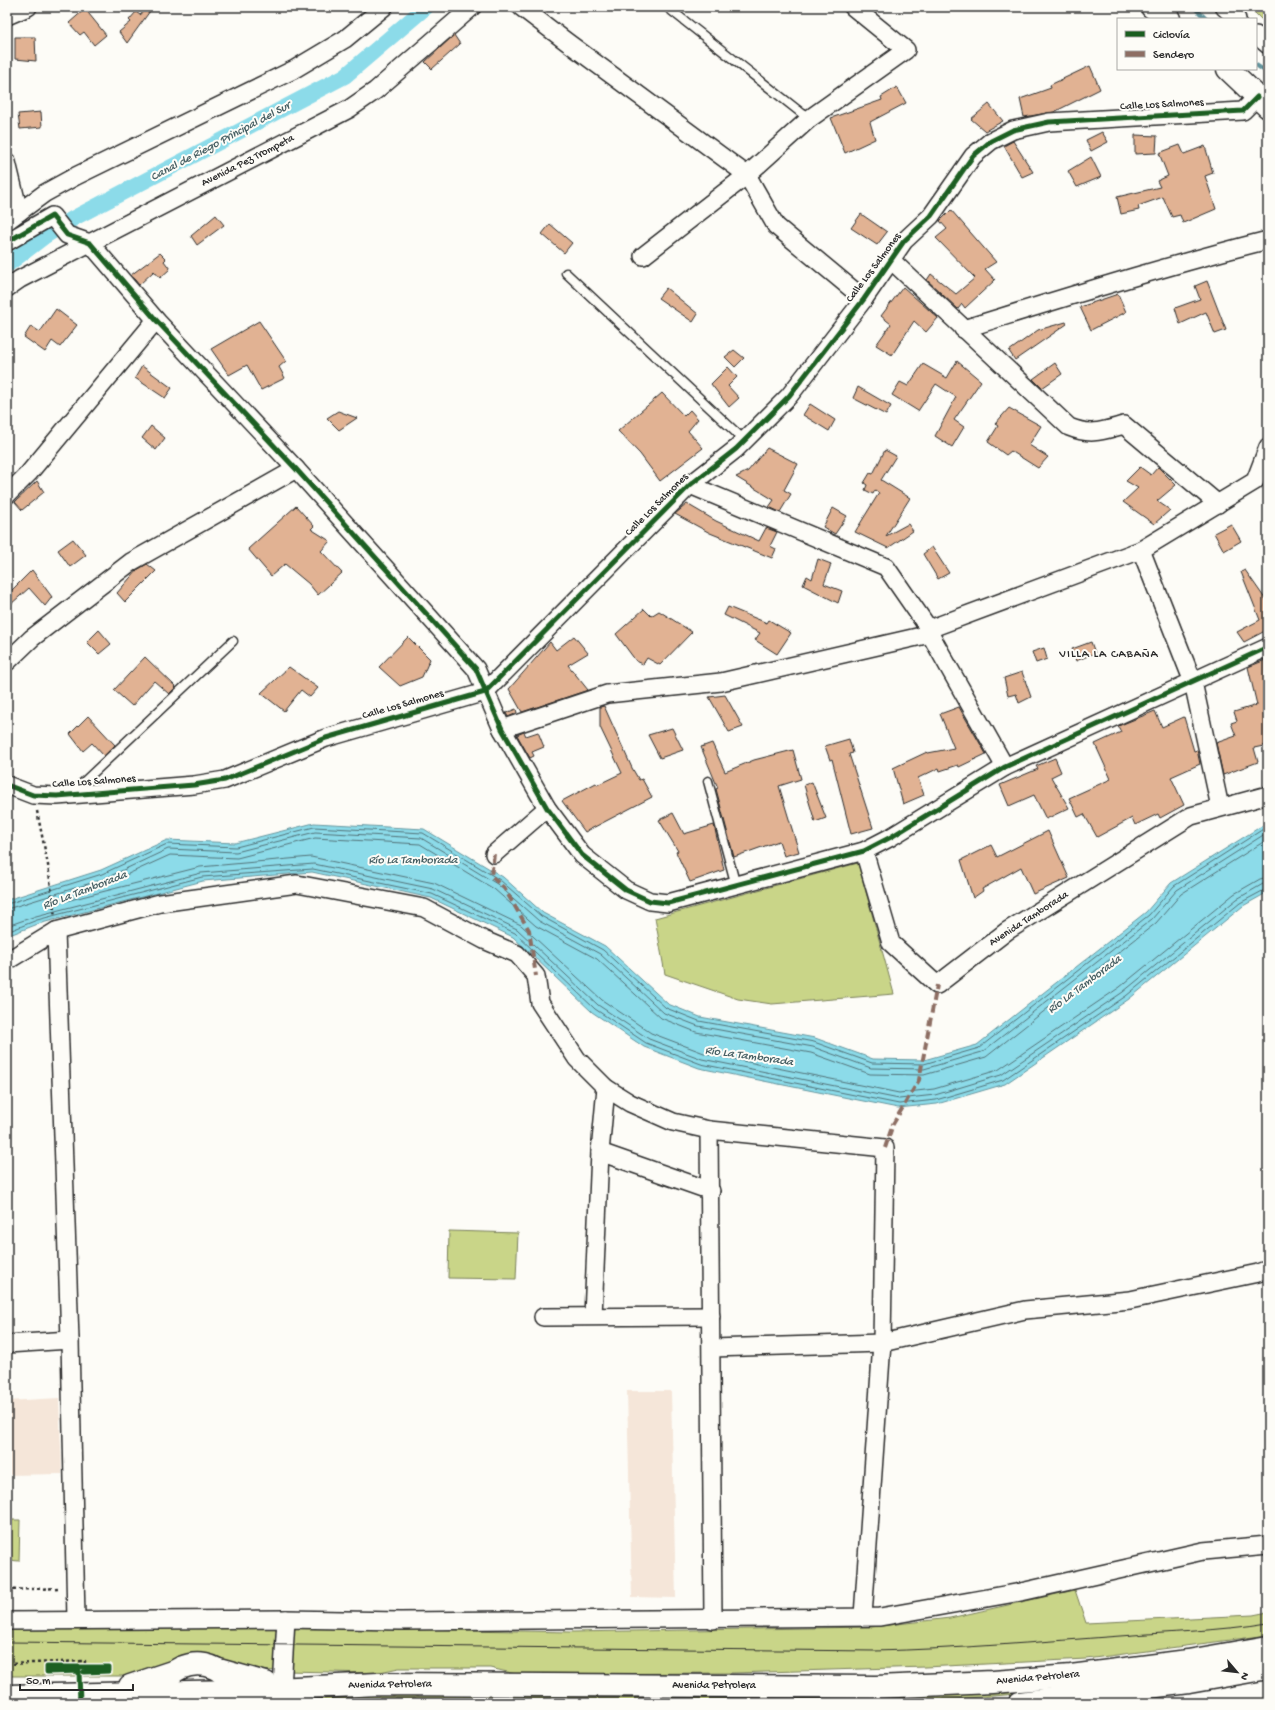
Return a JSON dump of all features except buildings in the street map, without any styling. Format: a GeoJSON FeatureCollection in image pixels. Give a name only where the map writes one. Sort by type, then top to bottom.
{"type":"FeatureCollection","features":[{"type":"Feature","properties":{"kind":"main road"},"geometry":{"type":"LineString","coordinates":[[1229,70],[1263,102]]}},
{"type":"Feature","properties":{"kind":"main road","name":"Avenida Petrolera"},"geometry":{"type":"LineString","coordinates":[[7,1696],[109,1694],[157,1698],[236,1697],[282,1688],[378,1684],[876,1687],[993,1682],[1071,1676],[1188,1661],[1268,1647]]}},
{"type":"Feature","properties":{"kind":"main road"},"geometry":{"type":"LineString","coordinates":[[109,1694],[172,1672],[183,1666],[196,1663],[208,1665],[219,1670],[282,1688]]}},
{"type":"Feature","properties":{"kind":"main road","name":"Avenida Petrolera"},"geometry":{"type":"LineString","coordinates":[[1020,1703],[1188,1682],[1268,1668]]}},
{"type":"Feature","properties":{"kind":"main road"},"geometry":{"type":"LineString","coordinates":[[219,1670],[228,1679],[236,1697]]}},
{"type":"Feature","properties":{"kind":"main road"},"geometry":{"type":"LineString","coordinates":[[157,1698],[172,1672]]}},
{"type":"Feature","properties":{"kind":"street"},"geometry":{"type":"LineString","coordinates":[[7,16],[28,7]]}},
{"type":"Feature","properties":{"kind":"street"},"geometry":{"type":"LineString","coordinates":[[13,217],[45,193],[76,176],[293,70],[345,39],[384,7]]}},
{"type":"Feature","properties":{"kind":"street","name":"Avenida Pez Trompeta"},"geometry":{"type":"LineString","coordinates":[[7,288],[20,279],[349,109],[375,90],[472,7]]}},
{"type":"Feature","properties":{"kind":"street"},"geometry":{"type":"LineString","coordinates":[[521,7],[747,175],[776,226],[864,299]]}},
{"type":"Feature","properties":{"kind":"street"},"geometry":{"type":"LineString","coordinates":[[643,256],[747,175],[809,119],[906,50],[853,7]]}},
{"type":"Feature","properties":{"kind":"street"},"geometry":{"type":"LineString","coordinates":[[1224,7],[1236,18]]}},
{"type":"Feature","properties":{"kind":"street"},"geometry":{"type":"LineString","coordinates":[[1257,35],[1268,45]]}},
{"type":"Feature","properties":{"kind":"street","name":"Calle Los Salmones"},"geometry":{"type":"LineString","coordinates":[[7,786],[33,795],[70,794],[194,785],[225,780],[326,738],[485,692],[690,485],[744,440],[789,396],[864,299],[904,242],[931,216],[973,156],[991,141],[1014,130],[1049,122],[1243,112],[1263,102]]}},
{"type":"Feature","properties":{"kind":"street"},"geometry":{"type":"LineString","coordinates":[[7,162],[13,217]]}},
{"type":"Feature","properties":{"kind":"street"},"geometry":{"type":"LineString","coordinates":[[7,242],[52,216],[67,235],[90,243],[156,320],[296,470],[476,669],[502,729],[547,808],[582,855],[626,890],[650,901],[668,903],[864,851],[891,837],[1005,767],[1193,682],[1268,646]]}},
{"type":"Feature","properties":{"kind":"street"},"geometry":{"type":"LineString","coordinates":[[963,329],[1211,254],[1268,240]]}},
{"type":"Feature","properties":{"kind":"street"},"geometry":{"type":"LineString","coordinates":[[891,260],[1069,427],[1081,432],[1094,434],[1124,425],[1218,504]]}},
{"type":"Feature","properties":{"kind":"street"},"geometry":{"type":"LineString","coordinates":[[7,494],[30,473],[156,320]]}},
{"type":"Feature","properties":{"kind":"street"},"geometry":{"type":"LineString","coordinates":[[502,729],[607,694],[721,682],[929,631],[1141,550],[1255,481],[1268,447]]}},
{"type":"Feature","properties":{"kind":"street"},"geometry":{"type":"LineString","coordinates":[[7,662],[32,638],[131,562],[296,470]]}},
{"type":"Feature","properties":{"kind":"street"},"geometry":{"type":"LineString","coordinates":[[690,485],[886,566],[929,631],[1005,767]]}},
{"type":"Feature","properties":{"kind":"street"},"geometry":{"type":"LineString","coordinates":[[1141,550],[1193,682],[1220,807]]}},
{"type":"Feature","properties":{"kind":"street","name":"Avenida Tamborada"},"geometry":{"type":"LineString","coordinates":[[864,851],[891,943],[937,985],[1008,932],[1191,816],[1268,795]]}},
{"type":"Feature","properties":{"kind":"street"},"geometry":{"type":"LineString","coordinates":[[494,854],[547,808]]}},
{"type":"Feature","properties":{"kind":"street"},"geometry":{"type":"LineString","coordinates":[[7,961],[56,931],[160,902],[297,884],[424,908],[484,940],[517,954],[536,976],[540,1003],[577,1059],[606,1088],[630,1103],[673,1122],[709,1130],[885,1148],[882,1343],[863,1616]]}},
{"type":"Feature","properties":{"kind":"street"},"geometry":{"type":"LineString","coordinates":[[56,931],[70,1340],[76,1619]]}},
{"type":"Feature","properties":{"kind":"street"},"geometry":{"type":"LineString","coordinates":[[593,1316],[600,1152],[606,1088]]}},
{"type":"Feature","properties":{"kind":"street"},"geometry":{"type":"LineString","coordinates":[[709,1130],[711,1191],[713,1620]]}},
{"type":"Feature","properties":{"kind":"street"},"geometry":{"type":"LineString","coordinates":[[600,1152],[711,1191]]}},
{"type":"Feature","properties":{"kind":"street"},"geometry":{"type":"LineString","coordinates":[[712,1348],[882,1343],[1025,1310],[1130,1300],[1258,1273],[1268,1269]]}},
{"type":"Feature","properties":{"kind":"street"},"geometry":{"type":"LineString","coordinates":[[543,1317],[711,1316]]}},
{"type":"Feature","properties":{"kind":"street"},"geometry":{"type":"LineString","coordinates":[[7,1344],[70,1340]]}},
{"type":"Feature","properties":{"kind":"street"},"geometry":{"type":"LineString","coordinates":[[7,1620],[286,1619],[400,1622],[713,1620],[863,1616],[880,1617],[1021,1592],[1203,1551],[1268,1545]]}},
{"type":"Feature","properties":{"kind":"street"},"geometry":{"type":"LineString","coordinates":[[282,1688],[286,1619]]}},
{"type":"Feature","properties":{"kind":"lane"},"geometry":{"type":"LineString","coordinates":[[667,7],[809,119]]}},
{"type":"Feature","properties":{"kind":"lane"},"geometry":{"type":"LineString","coordinates":[[566,273],[744,440]]}},
{"type":"Feature","properties":{"kind":"lane"},"geometry":{"type":"LineString","coordinates":[[70,794],[233,642]]}},
{"type":"Feature","properties":{"kind":"lane"},"geometry":{"type":"LineString","coordinates":[[708,781],[736,886]]}},
{"type":"Feature","properties":{"kind":"path"},"geometry":{"type":"LineString","coordinates":[[33,795],[48,865],[56,931]]}},
{"type":"Feature","properties":{"kind":"path"},"geometry":{"type":"LineString","coordinates":[[7,1590],[75,1588]]}},
{"type":"Feature","properties":{"kind":"path"},"geometry":{"type":"LineString","coordinates":[[7,1664],[85,1662],[84,1667],[84,1672],[109,1671],[109,1666],[86,1667],[78,1667],[47,1667],[47,1672],[80,1671],[80,1703]]}},
{"type":"Feature","properties":{"kind":"shaded area"},"geometry":{"type":"Polygon","coordinates":[[[627,1391],[671,1391],[676,1598],[632,1597],[627,1391]]]}},
{"type":"Feature","properties":{"kind":"shaded area"},"geometry":{"type":"Polygon","coordinates":[[[59,1398],[62,1474],[7,1475],[7,1401],[59,1398]]]}},
{"type":"Feature","properties":{"kind":"green space"},"geometry":{"type":"Polygon","coordinates":[[[1249,7],[1268,7],[1268,26],[1249,7]]]}},
{"type":"Feature","properties":{"kind":"green space"},"geometry":{"type":"Polygon","coordinates":[[[858,863],[894,994],[772,1004],[738,999],[665,974],[655,918],[858,863]]]}},
{"type":"Feature","properties":{"kind":"green space"},"geometry":{"type":"Polygon","coordinates":[[[449,1231],[518,1233],[516,1279],[448,1278],[449,1231]]]}},
{"type":"Feature","properties":{"kind":"green space"},"geometry":{"type":"Polygon","coordinates":[[[7,1520],[20,1520],[19,1561],[7,1560],[7,1520]]]}},
{"type":"Feature","properties":{"kind":"green space"},"geometry":{"type":"Polygon","coordinates":[[[1075,1590],[1086,1623],[1253,1615],[1268,1612],[1268,1635],[1086,1659],[925,1667],[734,1673],[516,1674],[490,1668],[399,1668],[375,1673],[242,1670],[132,1676],[7,1676],[7,1626],[249,1626],[571,1632],[871,1627],[950,1618],[1075,1590]]]}},
{"type":"Feature","properties":{"kind":"green space"},"geometry":{"type":"Polygon","coordinates":[[[1066,1683],[1080,1689],[931,1701],[248,1703],[347,1695],[1066,1683]]]}},
{"type":"Feature","properties":{"kind":"water","name":"Río La Tamborada"},"geometry":{"type":"Polygon","coordinates":[[[1268,822],[1268,892],[1243,906],[1129,999],[1005,1084],[937,1104],[898,1108],[699,1068],[644,1047],[592,1012],[513,937],[431,898],[312,872],[203,881],[38,924],[7,936],[7,900],[101,870],[167,840],[235,843],[314,823],[424,829],[503,877],[543,913],[605,946],[668,1004],[700,1017],[815,1038],[873,1059],[924,1060],[977,1045],[1146,912],[1171,883],[1268,822]]]}},
{"type":"Feature","properties":{"kind":"waterway","name":"Canal de Riego Principal del Sur"},"geometry":{"type":"LineString","coordinates":[[7,265],[45,236],[74,218],[345,76],[426,7]]}},
{"type":"Feature","properties":{"kind":"waterway"},"geometry":{"type":"LineString","coordinates":[[1194,7],[1205,18]]}},
{"type":"Feature","properties":{"kind":"waterway"},"geometry":{"type":"LineString","coordinates":[[1257,66],[1268,73]]}},
{"type":"Feature","properties":{"kind":"tram line"},"geometry":{"type":"LineString","coordinates":[[7,1642],[875,1651],[936,1649],[1213,1630],[1268,1623]]}},
{"type":"Feature","properties":{"kind":"marked path"},"geometry":{"type":"LineString","coordinates":[[494,854],[491,876],[504,888],[529,930],[536,976]]}},
{"type":"Feature","properties":{"kind":"marked path"},"geometry":{"type":"LineString","coordinates":[[885,1148],[893,1124],[919,1080],[937,985]]}},
{"type":"Feature","properties":{"kind":"cycle path"},"geometry":{"type":"LineString","coordinates":[[7,785],[33,795],[57,796],[194,785],[225,780],[326,738],[485,692],[690,485],[736,449],[789,396],[864,299],[904,241],[931,216],[973,156],[991,141],[1013,130],[1049,122],[1243,111],[1257,97]]}},
{"type":"Feature","properties":{"kind":"cycle path"},"geometry":{"type":"LineString","coordinates":[[7,242],[52,216],[67,235],[90,243],[156,320],[296,469],[476,669],[502,729],[547,808],[582,855],[626,890],[650,901],[668,903],[864,851],[891,837],[1005,767],[1268,647]]}},
{"type":"Feature","properties":{"kind":"cycle path"},"geometry":{"type":"LineString","coordinates":[[80,1703],[79,1671],[47,1672],[47,1667],[109,1667],[109,1671],[84,1672]]}},
{"type":"Feature","properties":{"kind":"district","name":"VILLA LA CABAÑA"},"geometry":{"type":"Point","coordinates":[1109,655]}}]}
